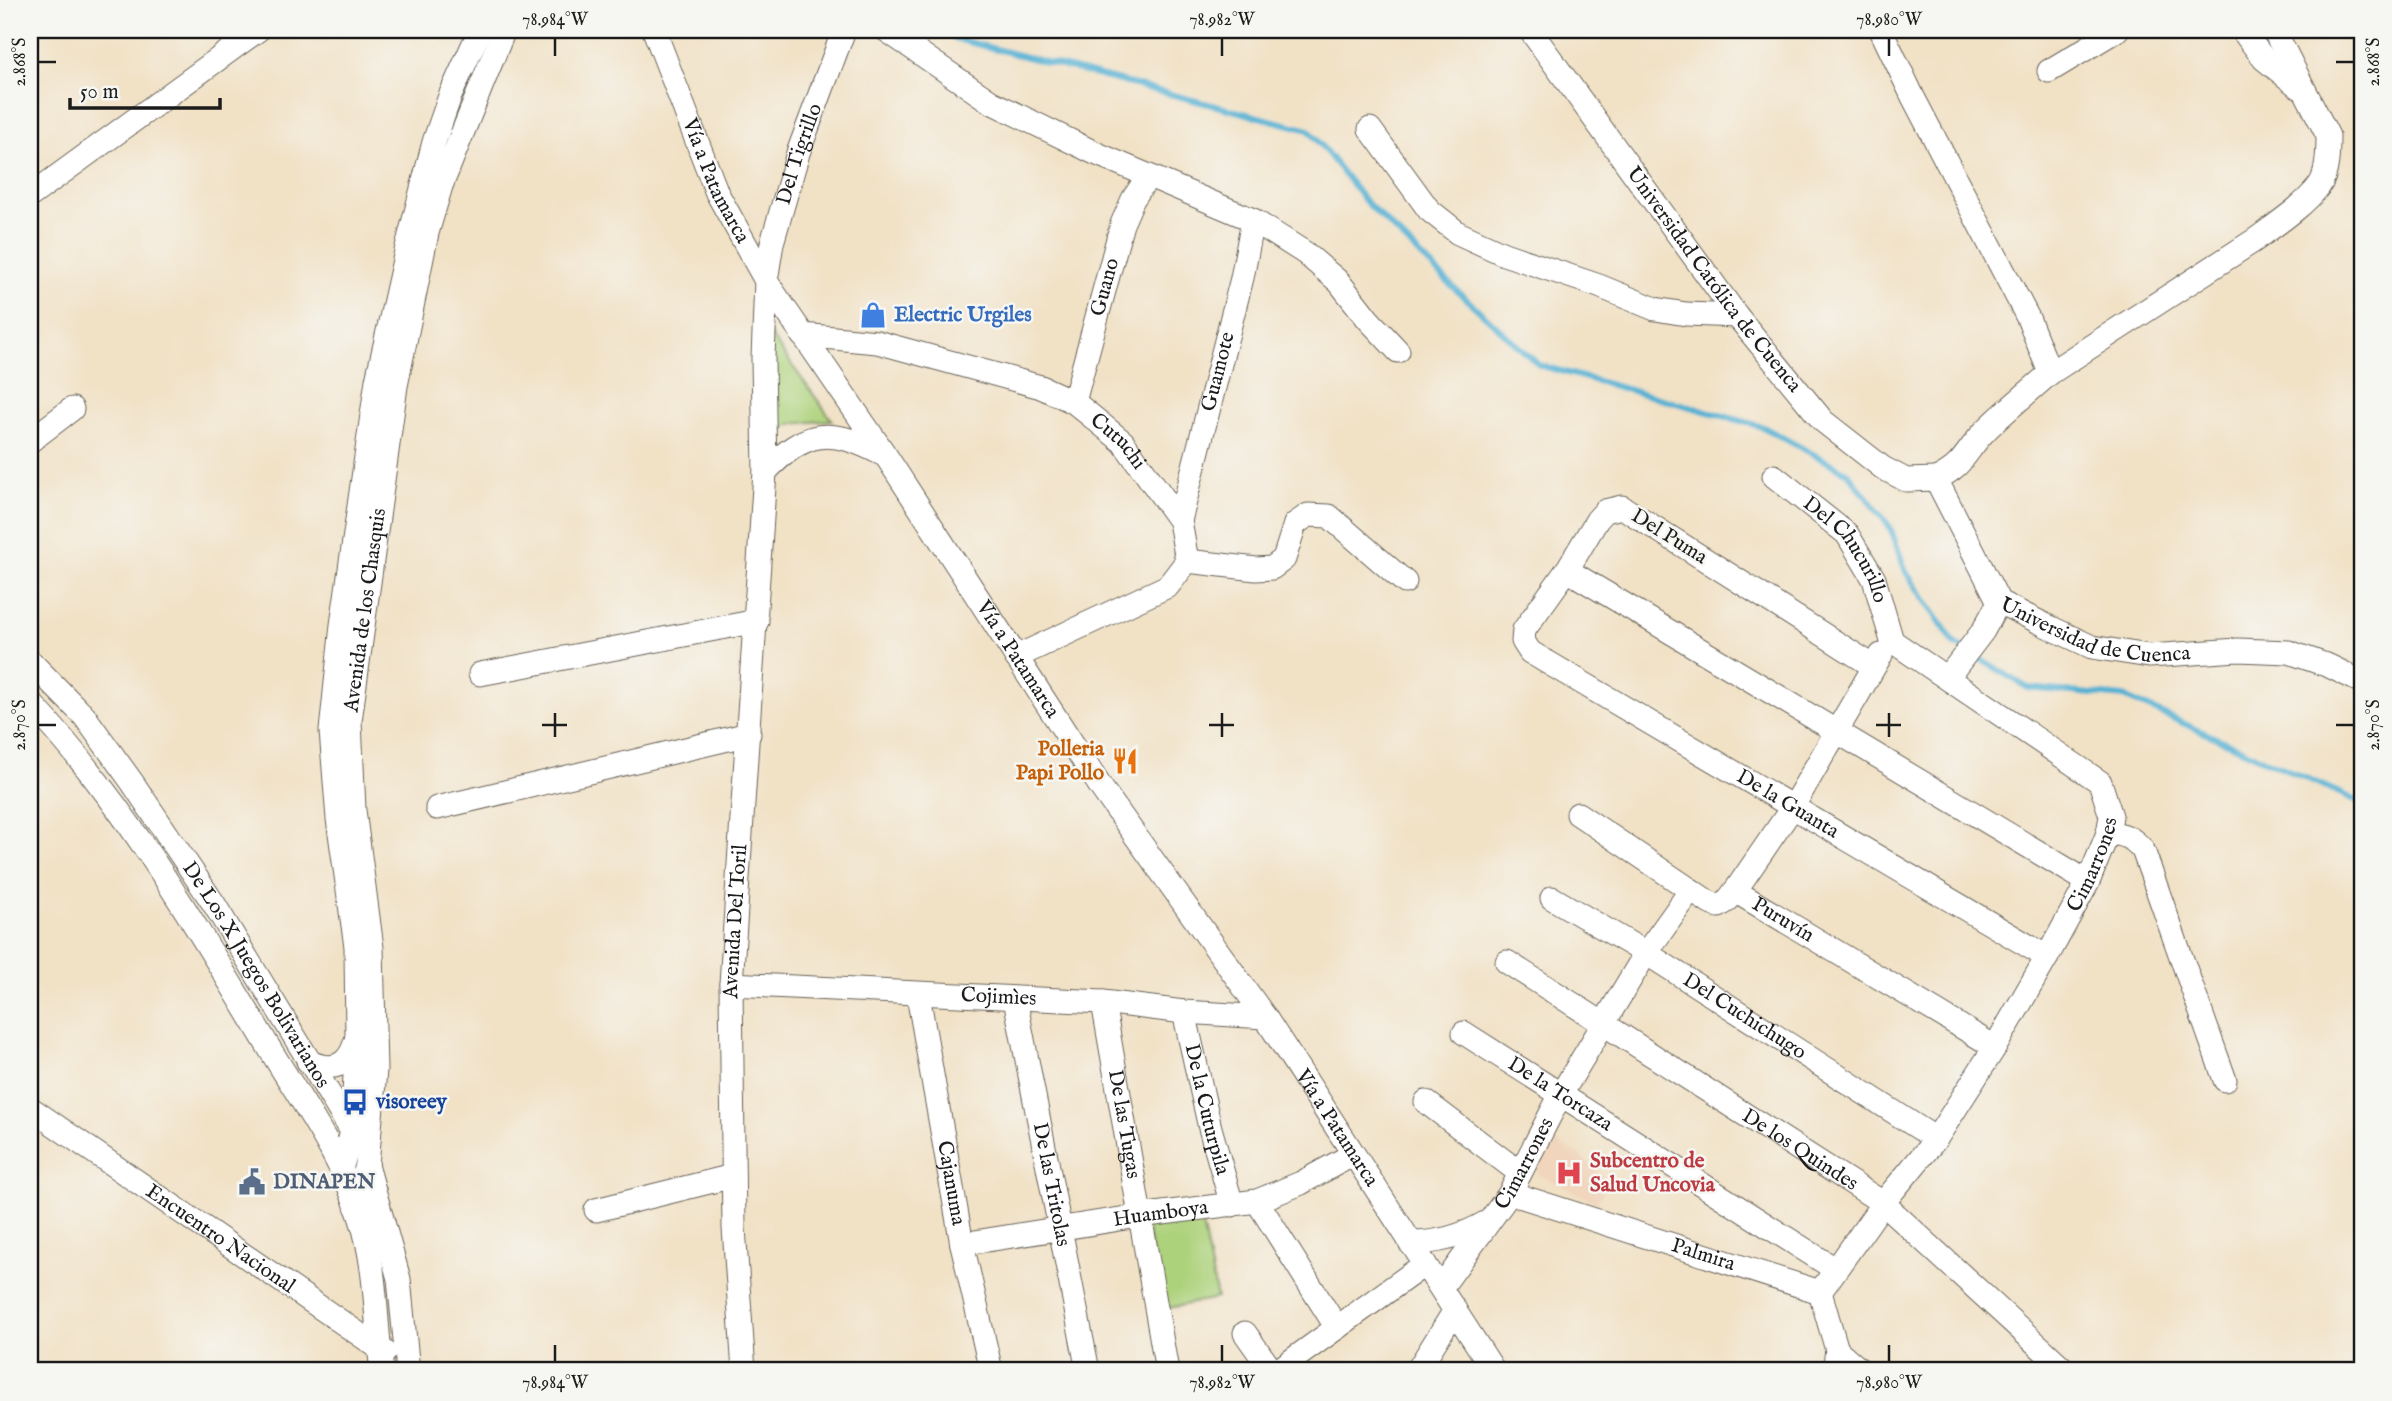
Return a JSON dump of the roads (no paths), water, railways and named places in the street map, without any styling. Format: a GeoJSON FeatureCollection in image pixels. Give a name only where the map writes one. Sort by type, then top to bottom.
{"type":"FeatureCollection","features":[{"type":"Feature","properties":{"kind":"street"},"geometry":{"type":"LineString","coordinates":[[30,196],[258,30]]}},
{"type":"Feature","properties":{"kind":"street","name":"Avenida de los Chasquis"},"geometry":{"type":"LineString","coordinates":[[341,1169],[352,1132],[357,1037],[356,947],[338,819],[331,731],[342,625],[377,380],[407,247],[433,142],[450,96],[480,30]]}},
{"type":"Feature","properties":{"kind":"street","name":"Avenida de los Chasquis"},"geometry":{"type":"LineString","coordinates":[[356,1206],[367,1165],[375,1069],[372,948],[354,810],[351,721],[397,386],[427,233],[441,186],[504,30]]}},
{"type":"Feature","properties":{"kind":"street","name":"Vía a Patamarca"},"geometry":{"type":"LineString","coordinates":[[654,30],[717,192],[766,281],[886,456],[1102,789],[1265,1017],[1494,1371]]}},
{"type":"Feature","properties":{"kind":"street","name":"Del Tigrillo"},"geometry":{"type":"LineString","coordinates":[[766,281],[772,243],[798,153],[844,30]]}},
{"type":"Feature","properties":{"kind":"street"},"geometry":{"type":"LineString","coordinates":[[886,30],[991,102],[1148,177],[1253,220],[1305,253],[1339,282],[1398,351]]}},
{"type":"Feature","properties":{"kind":"street","name":"Universidad Católica de Cuenca"},"geometry":{"type":"LineString","coordinates":[[1530,30],[1737,316],[1824,421],[1882,468],[1906,480],[1936,480]]}},
{"type":"Feature","properties":{"kind":"street"},"geometry":{"type":"LineString","coordinates":[[1881,30],[2028,318],[2050,373]]}},
{"type":"Feature","properties":{"kind":"street"},"geometry":{"type":"LineString","coordinates":[[2049,71],[2117,30]]}},
{"type":"Feature","properties":{"kind":"street"},"geometry":{"type":"LineString","coordinates":[[2242,30],[2264,59],[2303,89]]}},
{"type":"Feature","properties":{"kind":"street"},"geometry":{"type":"LineString","coordinates":[[1936,480],[1953,471],[1986,430],[2050,373],[2255,240],[2285,218],[2321,184],[2328,155],[2328,136],[2274,30]]}},
{"type":"Feature","properties":{"kind":"street"},"geometry":{"type":"LineString","coordinates":[[1370,129],[1429,211],[1458,233],[1504,254],[1599,286],[1655,309],[1686,314],[1737,316]]}},
{"type":"Feature","properties":{"kind":"street","name":"Guano"},"geometry":{"type":"LineString","coordinates":[[1074,402],[1122,224],[1133,198],[1148,177]]}},
{"type":"Feature","properties":{"kind":"street","name":"Guamote"},"geometry":{"type":"LineString","coordinates":[[1180,521],[1242,278],[1253,220]]}},
{"type":"Feature","properties":{"kind":"street","name":"Avenida Del Toril"},"geometry":{"type":"LineString","coordinates":[[744,1371],[733,1176],[731,984],[765,472],[763,358],[766,281]]}},
{"type":"Feature","properties":{"kind":"street","name":"Cutuchi"},"geometry":{"type":"LineString","coordinates":[[802,335],[877,342],[1041,387],[1074,402],[1122,442],[1180,521],[1187,561]]}},
{"type":"Feature","properties":{"kind":"street"},"geometry":{"type":"LineString","coordinates":[[30,441],[72,410]]}},
{"type":"Feature","properties":{"kind":"street"},"geometry":{"type":"LineString","coordinates":[[765,472],[792,446],[804,439],[831,436],[854,440],[886,456]]}},
{"type":"Feature","properties":{"kind":"street","name":"Del Chucurillo"},"geometry":{"type":"LineString","coordinates":[[1774,476],[1847,534],[1874,579],[1892,641]]}},
{"type":"Feature","properties":{"kind":"street","name":"Universidad de Cuenca"},"geometry":{"type":"LineString","coordinates":[[1936,480],[1994,612],[2092,647],[2149,656],[2238,650],[2289,652],[2329,666],[2362,682]]}},
{"type":"Feature","properties":{"kind":"street","name":"Del Puma"},"geometry":{"type":"LineString","coordinates":[[1530,652],[1523,641],[1524,630],[1605,511],[1622,507],[1873,666]]}},
{"type":"Feature","properties":{"kind":"street"},"geometry":{"type":"LineString","coordinates":[[1016,657],[1168,586],[1187,561],[1256,569],[1272,568],[1284,559],[1295,524],[1308,515],[1329,516],[1405,582]]}},
{"type":"Feature","properties":{"kind":"street"},"geometry":{"type":"LineString","coordinates":[[1567,570],[1835,733],[2088,882]]}},
{"type":"Feature","properties":{"kind":"street"},"geometry":{"type":"LineString","coordinates":[[1955,669],[1994,612]]}},
{"type":"Feature","properties":{"kind":"street"},"geometry":{"type":"LineString","coordinates":[[480,674],[757,621]]}},
{"type":"Feature","properties":{"kind":"street"},"geometry":{"type":"LineString","coordinates":[[1735,891],[1792,808],[1873,666],[1892,641]]}},
{"type":"Feature","properties":{"kind":"street","name":"Cimarrones"},"geometry":{"type":"LineString","coordinates":[[1820,1292],[1883,1202],[1936,1139],[1995,1047],[2088,882],[2108,833],[2111,816],[2100,782],[1955,669],[1892,641]]}},
{"type":"Feature","properties":{"kind":"street","name":"De la Guanta"},"geometry":{"type":"LineString","coordinates":[[1530,652],[2047,957]]}},
{"type":"Feature","properties":{"kind":"street","name":"De Los X Juegos Bolivarianos"},"geometry":{"type":"LineString","coordinates":[[30,661],[85,717],[132,782],[214,904],[352,1132],[367,1165],[399,1279],[409,1371]]}},
{"type":"Feature","properties":{"kind":"street","name":"De Los X Juegos Bolivarianos"},"geometry":{"type":"LineString","coordinates":[[30,702],[58,732],[148,850],[341,1169],[362,1219],[372,1268],[382,1371]]}},
{"type":"Feature","properties":{"kind":"street"},"geometry":{"type":"LineString","coordinates":[[436,808],[749,734]]}},
{"type":"Feature","properties":{"kind":"street","name":"Puruvín"},"geometry":{"type":"LineString","coordinates":[[1578,814],[1710,903],[1719,906],[1735,891],[1995,1047]]}},
{"type":"Feature","properties":{"kind":"street"},"geometry":{"type":"LineString","coordinates":[[2108,833],[2122,834],[2133,839],[2143,850],[2225,1080]]}},
{"type":"Feature","properties":{"kind":"street","name":"Cimarrones"},"geometry":{"type":"LineString","coordinates":[[1441,1288],[1515,1183],[1560,1096],[1646,953],[1691,890]]}},
{"type":"Feature","properties":{"kind":"street","name":"Del Cuchichugo"},"geometry":{"type":"LineString","coordinates":[[1552,898],[1646,953],[1936,1139]]}},
{"type":"Feature","properties":{"kind":"street","name":"De los Quindes"},"geometry":{"type":"LineString","coordinates":[[1507,962],[1883,1202],[2066,1371]]}},
{"type":"Feature","properties":{"kind":"street","name":"Cojimìes"},"geometry":{"type":"LineString","coordinates":[[731,984],[1103,1002],[1184,1012],[1265,1017]]}},
{"type":"Feature","properties":{"kind":"street","name":"Cajanuma"},"geometry":{"type":"LineString","coordinates":[[918,995],[962,1244],[991,1371]]}},
{"type":"Feature","properties":{"kind":"street","name":"De las Tritolas"},"geometry":{"type":"LineString","coordinates":[[1015,999],[1088,1371]]}},
{"type":"Feature","properties":{"kind":"street","name":"De las Tugas"},"geometry":{"type":"LineString","coordinates":[[1103,1002],[1167,1371]]}},
{"type":"Feature","properties":{"kind":"street","name":"De la Cuturpila"},"geometry":{"type":"LineString","coordinates":[[1184,1012],[1210,1128],[1232,1205]]}},
{"type":"Feature","properties":{"kind":"street","name":"De la Torcaza"},"geometry":{"type":"LineString","coordinates":[[1464,1033],[1835,1269]]}},
{"type":"Feature","properties":{"kind":"street"},"geometry":{"type":"LineString","coordinates":[[309,1061],[322,1068],[334,1067],[347,1060],[357,1037]]}},
{"type":"Feature","properties":{"kind":"street","name":"Palmira"},"geometry":{"type":"LineString","coordinates":[[1426,1102],[1515,1183],[1820,1292]]}},
{"type":"Feature","properties":{"kind":"street","name":"Encuentro Nacional"},"geometry":{"type":"LineString","coordinates":[[35,1116],[379,1347],[409,1371]]}},
{"type":"Feature","properties":{"kind":"street","name":"Huamboya"},"geometry":{"type":"LineString","coordinates":[[962,1244],[1139,1216],[1257,1201],[1301,1183],[1352,1155]]}},
{"type":"Feature","properties":{"kind":"street"},"geometry":{"type":"LineString","coordinates":[[596,1210],[733,1176]]}},
{"type":"Feature","properties":{"kind":"street"},"geometry":{"type":"LineString","coordinates":[[1257,1201],[1337,1328]]}},
{"type":"Feature","properties":{"kind":"street","name":"Cimarrones"},"geometry":{"type":"LineString","coordinates":[[1410,1243],[1430,1243],[1466,1234],[1488,1221]]}},
{"type":"Feature","properties":{"kind":"street"},"geometry":{"type":"LineString","coordinates":[[1277,1371],[1425,1264]]}},
{"type":"Feature","properties":{"kind":"street"},"geometry":{"type":"LineString","coordinates":[[1820,1292],[1836,1361],[1861,1371]]}},
{"type":"Feature","properties":{"kind":"street"},"geometry":{"type":"LineString","coordinates":[[1417,1371],[1455,1310]]}},
{"type":"Feature","properties":{"kind":"street"},"geometry":{"type":"LineString","coordinates":[[1245,1333],[1272,1371]]}},
{"type":"Feature","properties":{"kind":"waterway"},"geometry":{"type":"LineString","coordinates":[[943,30],[957,39],[1309,130],[1366,202],[1453,287],[1539,365],[1763,427],[1848,473],[1890,527],[1906,572],[1955,644],[1963,648]]}},
{"type":"Feature","properties":{"kind":"waterway"},"geometry":{"type":"LineString","coordinates":[[1972,654],[2028,688],[2124,697],[2362,803]]}},
{"type":"Feature","properties":{"kind":"place","name":"Electric Urgiles"},"geometry":{"type":"Point","coordinates":[873,315]}},
{"type":"Feature","properties":{"kind":"place","name":"Polleria Papi Pollo"},"geometry":{"type":"Point","coordinates":[1125,761]}},
{"type":"Feature","properties":{"kind":"place","name":"visoreey"},"geometry":{"type":"Point","coordinates":[355,1102]}},
{"type":"Feature","properties":{"kind":"place","name":"Subcentro de Salud Uncovia"},"geometry":{"type":"Point","coordinates":[1569,1173]}},
{"type":"Feature","properties":{"kind":"place","name":"DINAPEN"},"geometry":{"type":"Point","coordinates":[252,1182]}}]}
